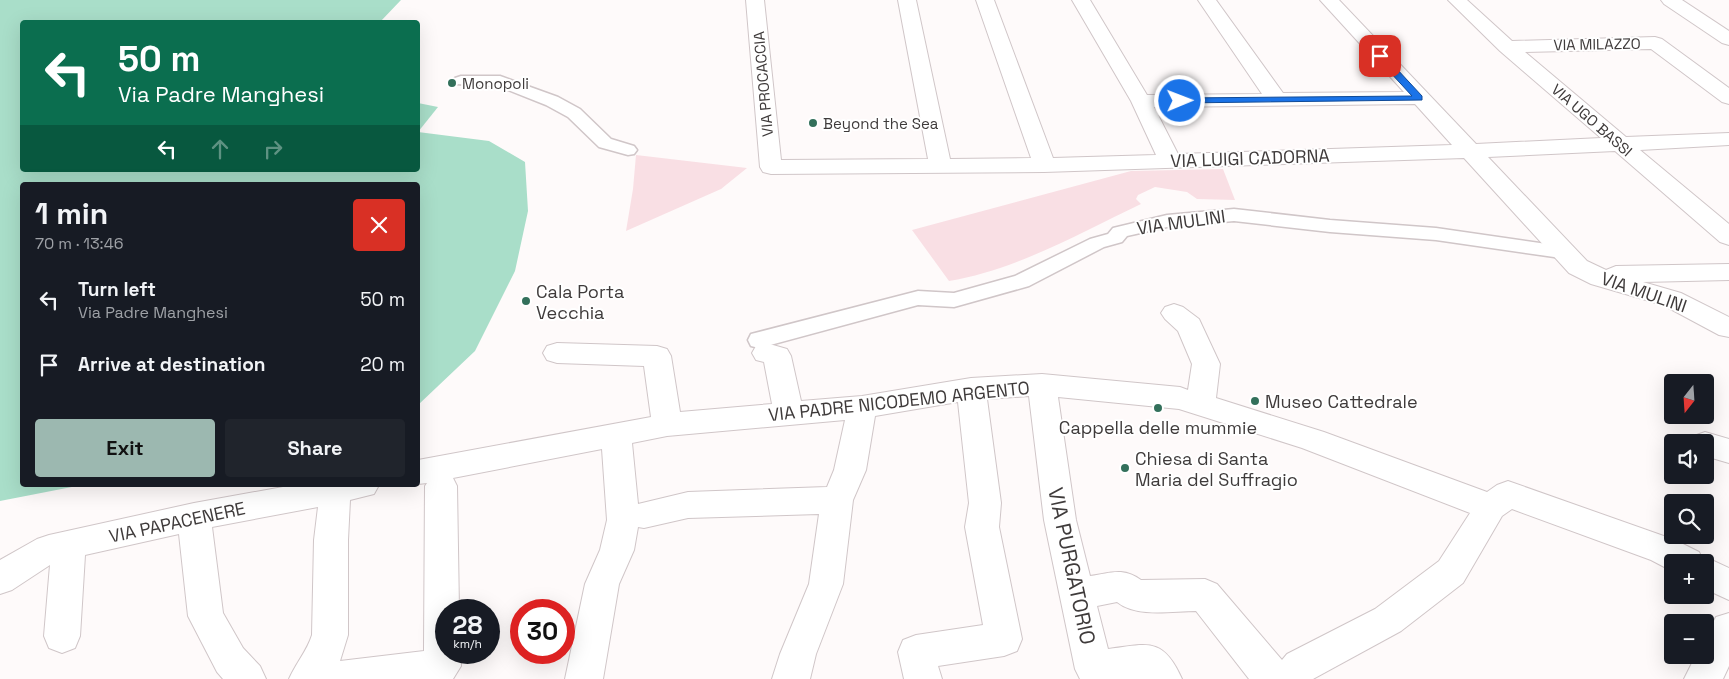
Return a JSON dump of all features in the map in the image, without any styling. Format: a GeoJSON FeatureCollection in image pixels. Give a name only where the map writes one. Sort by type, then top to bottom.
{"type":"FeatureCollection","features":[{"type":"Feature","properties":{"kind":"street","name":"VIA PROCACCIA"},"geometry":{"type":"LineString","coordinates":[[755,0],[770,167]]}},
{"type":"Feature","properties":{"kind":"street"},"geometry":{"type":"LineString","coordinates":[[907,0],[940,165]]}},
{"type":"Feature","properties":{"kind":"street"},"geometry":{"type":"LineString","coordinates":[[985,0],[1044,165]]}},
{"type":"Feature","properties":{"kind":"street"},"geometry":{"type":"LineString","coordinates":[[1080,0],[1141,101],[1170,160]]}},
{"type":"Feature","properties":{"kind":"street"},"geometry":{"type":"LineString","coordinates":[[1207,0],[1277,100]]}},
{"type":"Feature","properties":{"kind":"street","name":"VIA MULINI"},"geometry":{"type":"LineString","coordinates":[[1329,0],[1570,260],[1600,278],[1672,299],[1729,328]]}},
{"type":"Feature","properties":{"kind":"street","name":"VIA UGO BASSI"},"geometry":{"type":"LineString","coordinates":[[1457,0],[1507,46],[1729,238]]}},
{"type":"Feature","properties":{"kind":"street"},"geometry":{"type":"LineString","coordinates":[[1670,0],[1729,39]]}},
{"type":"Feature","properties":{"kind":"street","name":"VIA MILAZZO"},"geometry":{"type":"LineString","coordinates":[[1507,46],[1655,43],[1729,98]]}},
{"type":"Feature","properties":{"kind":"street"},"geometry":{"type":"LineString","coordinates":[[1141,101],[1419,98]]}},
{"type":"Feature","properties":{"kind":"street","name":"VIA LUIGI CADORNA"},"geometry":{"type":"LineString","coordinates":[[770,167],[1044,165],[1467,151],[1729,139]]}},
{"type":"Feature","properties":{"kind":"street"},"geometry":{"type":"LineString","coordinates":[[1570,260],[1616,274],[1729,272]]}},
{"type":"Feature","properties":{"kind":"street"},"geometry":{"type":"LineString","coordinates":[[1174,312],[1189,326],[1206,364],[1201,405]]}},
{"type":"Feature","properties":{"kind":"street","name":"VIA MULINI"},"geometry":{"type":"LineString","coordinates":[[762,347],[777,356],[789,413]]}},
{"type":"Feature","properties":{"kind":"street"},"geometry":{"type":"LineString","coordinates":[[557,353],[657,356],[667,425]]}},
{"type":"Feature","properties":{"kind":"street","name":"VIA PADRE NICODEMO ARGENTO"},"geometry":{"type":"LineString","coordinates":[[616,435],[667,425],[862,407],[971,389],[1042,385],[1180,398],[1313,440],[1491,507]]}},
{"type":"Feature","properties":{"kind":"street","name":"VIA PURGATORIO"},"geometry":{"type":"LineString","coordinates":[[1042,385],[1060,520],[1094,669],[1148,661],[1163,679]]}},
{"type":"Feature","properties":{"kind":"street"},"geometry":{"type":"LineString","coordinates":[[923,679],[916,652],[1004,639],[982,528],[985,503],[971,389]]}},
{"type":"Feature","properties":{"kind":"street"},"geometry":{"type":"LineString","coordinates":[[791,679],[798,654],[826,584],[837,500],[850,470],[862,407]]}},
{"type":"Feature","properties":{"kind":"street"},"geometry":{"type":"LineString","coordinates":[[340,679],[442,666],[435,476],[616,435],[623,520],[617,550],[602,584],[584,679]]}},
{"type":"Feature","properties":{"kind":"street"},"geometry":{"type":"LineString","coordinates":[[1714,447],[1729,452]]}},
{"type":"Feature","properties":{"kind":"street"},"geometry":{"type":"LineString","coordinates":[[308,679],[324,656],[330,635],[331,540],[349,488]]}},
{"type":"Feature","properties":{"kind":"street","name":"VIA PAPACENERE"},"geometry":{"type":"LineString","coordinates":[[0,579],[22,564],[50,549],[194,516],[349,488]]}},
{"type":"Feature","properties":{"kind":"street"},"geometry":{"type":"LineString","coordinates":[[1290,679],[1300,666],[1388,620],[1451,572],[1491,507],[1508,494],[1671,554]]}},
{"type":"Feature","properties":{"kind":"street"},"geometry":{"type":"LineString","coordinates":[[644,515],[688,505],[837,500]]}},
{"type":"Feature","properties":{"kind":"street"},"geometry":{"type":"LineString","coordinates":[[194,516],[206,616],[230,660],[247,679]]}},
{"type":"Feature","properties":{"kind":"street"},"geometry":{"type":"LineString","coordinates":[[62,636],[69,545]]}},
{"type":"Feature","properties":{"kind":"street"},"geometry":{"type":"LineString","coordinates":[[1714,577],[1729,585]]}},
{"type":"Feature","properties":{"kind":"street"},"geometry":{"type":"LineString","coordinates":[[1077,594],[1122,586],[1135,596],[1204,595],[1264,669],[1277,679]]}},
{"type":"Feature","properties":{"kind":"street"},"geometry":{"type":"LineString","coordinates":[[1703,679],[1729,629]]}},
{"type":"Feature","properties":{"kind":"lane"},"geometry":{"type":"LineString","coordinates":[[461,81],[500,81],[552,101],[574,114],[605,143],[628,150]]}},
{"type":"Feature","properties":{"kind":"lane","name":"VIA MULINI"},"geometry":{"type":"LineString","coordinates":[[762,347],[918,298],[954,300],[1022,281],[1097,243],[1114,238],[1120,232],[1168,221],[1234,214],[1330,226],[1436,234],[1570,260]]}},
{"type":"Feature","properties":{"kind":"shaded area"},"geometry":{"type":"Polygon","coordinates":[[[0,0],[401,0],[382,20],[20,20],[20,172],[420,172],[420,132],[489,141],[525,162],[528,211],[515,271],[475,351],[420,403],[420,182],[20,182],[20,487],[72,487],[0,501],[0,0]]]}},
{"type":"Feature","properties":{"kind":"shaded area"},"geometry":{"type":"Polygon","coordinates":[[[420,103],[438,107],[420,130],[420,103]]]}},
{"type":"Feature","properties":{"kind":"shaded area"},"geometry":{"type":"Polygon","coordinates":[[[636,155],[747,168],[721,189],[626,231],[636,155]]]}},
{"type":"Feature","properties":{"kind":"shaded area"},"geometry":{"type":"Polygon","coordinates":[[[1223,169],[1235,200],[1197,199],[1187,192],[1155,187],[1138,195],[1136,199],[1141,204],[1047,249],[999,268],[949,281],[912,230],[1131,171],[1223,169]]]}},
{"type":"Feature","properties":{"kind":"place","name":"Monopoli"},"geometry":{"type":"Point","coordinates":[452,83]}},
{"type":"Feature","properties":{"kind":"place","name":"Beyond the Sea"},"geometry":{"type":"Point","coordinates":[813,123]}},
{"type":"Feature","properties":{"kind":"place","name":"Cala Porta Vecchia"},"geometry":{"type":"Point","coordinates":[526,301]}},
{"type":"Feature","properties":{"kind":"place","name":"Museo Cattedrale"},"geometry":{"type":"Point","coordinates":[1255,401]}},
{"type":"Feature","properties":{"kind":"place","name":"Cappella delle mummie"},"geometry":{"type":"Point","coordinates":[1158,408]}},
{"type":"Feature","properties":{"kind":"place","name":"Chiesa di Santa Maria del Suffragio"},"geometry":{"type":"Point","coordinates":[1125,468]}},
{"type":"Feature","properties":{"kind":"route"},"geometry":{"type":"LineString","coordinates":[[1180,101],[1419,98],[1380,56]]}}]}
